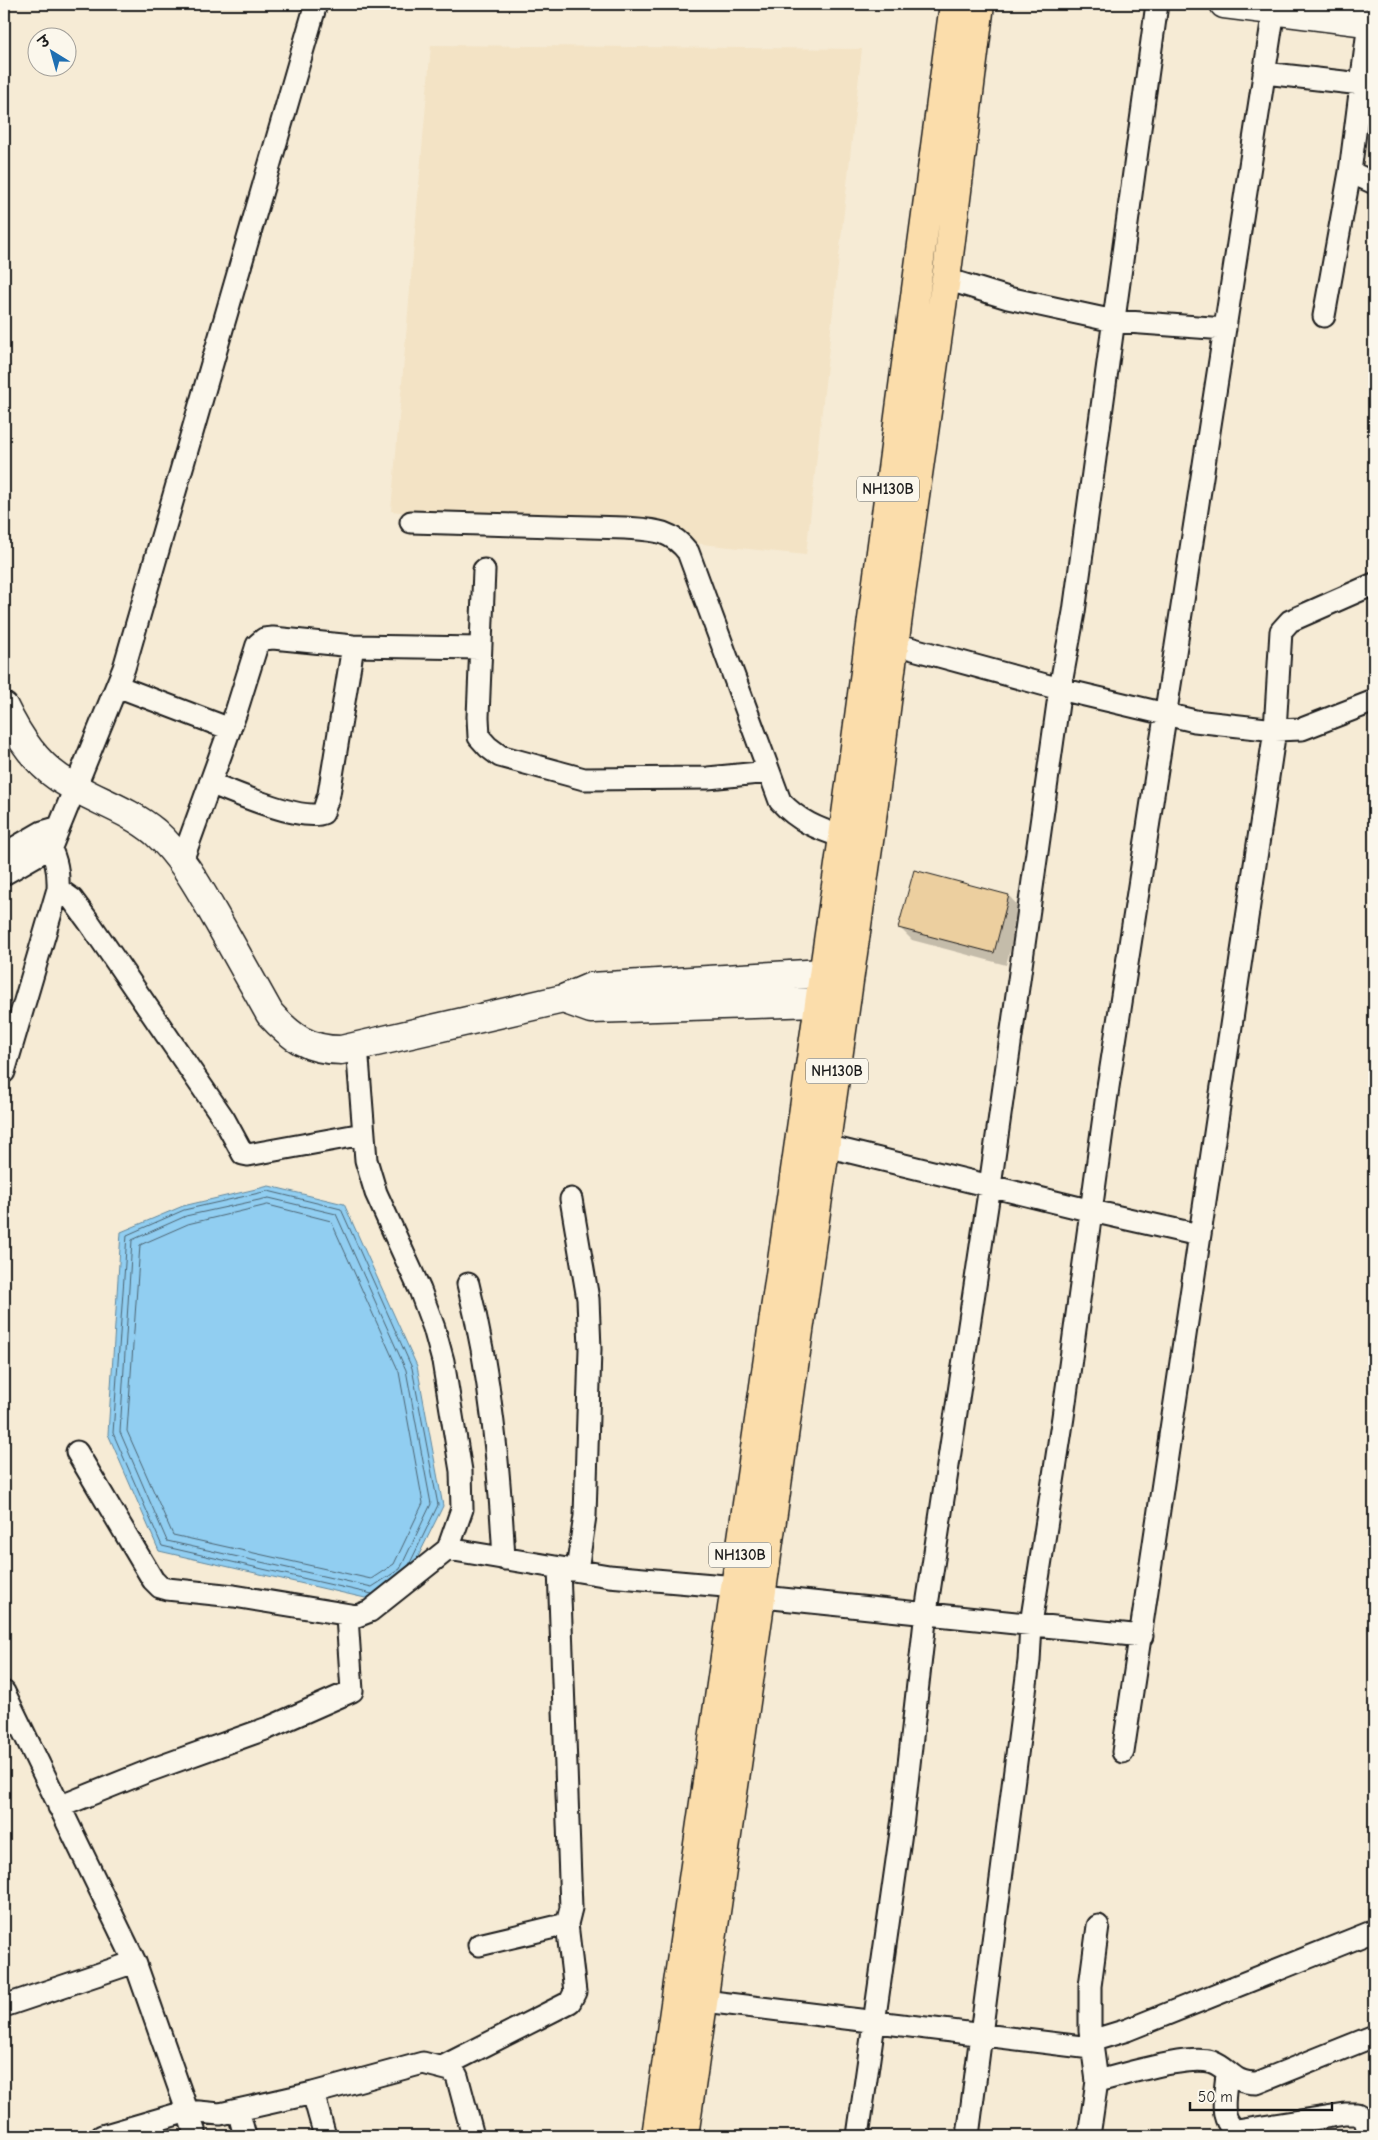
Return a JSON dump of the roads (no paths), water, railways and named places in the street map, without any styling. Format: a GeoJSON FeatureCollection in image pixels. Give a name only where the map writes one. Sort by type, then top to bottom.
{"type":"FeatureCollection","features":[{"type":"Feature","properties":{"kind":"highway","name":"NH130B"},"geometry":{"type":"LineString","coordinates":[[684,2136],[688,1999],[736,1587],[843,837],[954,4]]}},
{"type":"Feature","properties":{"kind":"highway","name":"NH130B"},"geometry":{"type":"LineString","coordinates":[[656,2136],[688,1999],[762,1597],[946,279],[980,4]]}},
{"type":"Feature","properties":{"kind":"street"},"geometry":{"type":"LineString","coordinates":[[4,874],[51,835],[76,788],[124,668],[316,4]]}},
{"type":"Feature","properties":{"kind":"street"},"geometry":{"type":"LineString","coordinates":[[858,2136],[903,1818],[926,1612],[990,1186],[1060,689],[1074,612],[1157,4]]}},
{"type":"Feature","properties":{"kind":"street"},"geometry":{"type":"LineString","coordinates":[[1224,4],[1372,23],[1361,84],[1350,172],[1324,316]]}},
{"type":"Feature","properties":{"kind":"street"},"geometry":{"type":"LineString","coordinates":[[968,2136],[1029,1661],[1031,1624],[1092,1211],[1108,1087],[1274,10]]}},
{"type":"Feature","properties":{"kind":"street"},"geometry":{"type":"LineString","coordinates":[[1264,72],[1361,84]]}},
{"type":"Feature","properties":{"kind":"street"},"geometry":{"type":"LineString","coordinates":[[1350,172],[1374,183]]}},
{"type":"Feature","properties":{"kind":"street"},"geometry":{"type":"LineString","coordinates":[[946,279],[1008,298],[1114,321],[1224,329]]}},
{"type":"Feature","properties":{"kind":"street"},"geometry":{"type":"LineString","coordinates":[[412,522],[645,529],[654,530],[676,538],[688,552],[780,801],[790,813],[810,826],[843,837]]}},
{"type":"Feature","properties":{"kind":"street"},"geometry":{"type":"LineString","coordinates":[[484,570],[478,737],[500,756],[584,779],[708,778],[768,772]]}},
{"type":"Feature","properties":{"kind":"street"},"geometry":{"type":"LineString","coordinates":[[1123,1752],[1142,1636],[1199,1235],[1275,730],[1281,631],[1290,621],[1374,584]]}},
{"type":"Feature","properties":{"kind":"street"},"geometry":{"type":"LineString","coordinates":[[182,861],[260,640],[273,638],[353,646],[480,648]]}},
{"type":"Feature","properties":{"kind":"street"},"geometry":{"type":"LineString","coordinates":[[895,644],[1164,715],[1275,730],[1302,729],[1374,701]]}},
{"type":"Feature","properties":{"kind":"street"},"geometry":{"type":"LineString","coordinates":[[210,783],[274,807],[306,814],[323,813],[329,794],[353,646]]}},
{"type":"Feature","properties":{"kind":"street"},"geometry":{"type":"LineString","coordinates":[[117,686],[230,729]]}},
{"type":"Feature","properties":{"kind":"street"},"geometry":{"type":"LineString","coordinates":[[5,713],[24,742],[41,762],[58,777],[76,788],[120,808],[154,832],[182,861],[270,1014],[283,1028],[299,1040],[323,1050],[357,1046],[563,999],[591,986],[823,973],[850,977]]}},
{"type":"Feature","properties":{"kind":"street"},"geometry":{"type":"LineString","coordinates":[[4,854],[51,835]]}},
{"type":"Feature","properties":{"kind":"street"},"geometry":{"type":"LineString","coordinates":[[4,1072],[58,889],[59,871],[51,835]]}},
{"type":"Feature","properties":{"kind":"street"},"geometry":{"type":"LineString","coordinates":[[58,889],[72,899],[89,922],[224,1120],[243,1154],[248,1155],[363,1134]]}},
{"type":"Feature","properties":{"kind":"street"},"geometry":{"type":"LineString","coordinates":[[563,999],[591,1009],[818,1002],[846,1003]]}},
{"type":"Feature","properties":{"kind":"street"},"geometry":{"type":"LineString","coordinates":[[77,1452],[153,1580],[160,1587],[357,1616],[370,1611],[448,1549],[462,1509],[461,1471],[443,1361],[420,1290],[376,1193],[366,1160],[357,1046]]}},
{"type":"Feature","properties":{"kind":"street"},"geometry":{"type":"LineString","coordinates":[[826,1146],[1199,1235]]}},
{"type":"Feature","properties":{"kind":"street"},"geometry":{"type":"LineString","coordinates":[[442,2067],[570,2002],[575,1992],[566,1924],[571,1908],[568,1569],[586,1498],[590,1349],[588,1299],[571,1199]]}},
{"type":"Feature","properties":{"kind":"street"},"geometry":{"type":"LineString","coordinates":[[468,1284],[482,1341],[489,1386],[500,1490],[504,1559]]}},
{"type":"Feature","properties":{"kind":"street"},"geometry":{"type":"LineString","coordinates":[[448,1549],[609,1576],[736,1587],[762,1597],[926,1612],[1142,1636]]}},
{"type":"Feature","properties":{"kind":"street"},"geometry":{"type":"LineString","coordinates":[[60,1807],[151,1770],[268,1728],[352,1691],[347,1616]]}},
{"type":"Feature","properties":{"kind":"street"},"geometry":{"type":"LineString","coordinates":[[4,1692],[135,1962],[197,2136],[229,2112]]}},
{"type":"Feature","properties":{"kind":"street"},"geometry":{"type":"LineString","coordinates":[[479,1946],[566,1924]]}},
{"type":"Feature","properties":{"kind":"street"},"geometry":{"type":"LineString","coordinates":[[1089,2136],[1097,2081],[1091,2045],[1090,1986],[1098,1926]]}},
{"type":"Feature","properties":{"kind":"street"},"geometry":{"type":"LineString","coordinates":[[688,1999],[874,2024],[1091,2045],[1374,1931]]}},
{"type":"Feature","properties":{"kind":"street"},"geometry":{"type":"LineString","coordinates":[[4,2006],[135,1962]]}},
{"type":"Feature","properties":{"kind":"street"},"geometry":{"type":"LineString","coordinates":[[1097,2081],[1194,2059],[1212,2063],[1239,2081],[1257,2083],[1374,2036]]}},
{"type":"Feature","properties":{"kind":"street"},"geometry":{"type":"LineString","coordinates":[[102,2136],[188,2111],[229,2112],[313,2093],[423,2063],[442,2067],[457,2076],[461,2084],[473,2136]]}},
{"type":"Feature","properties":{"kind":"street"},"geometry":{"type":"LineString","coordinates":[[1227,2073],[1224,2115],[1227,2123],[1237,2130],[1345,2114],[1357,2114],[1369,2123]]}},
{"type":"Feature","properties":{"kind":"street"},"geometry":{"type":"LineString","coordinates":[[313,2093],[325,2136]]}},
{"type":"Feature","properties":{"kind":"street"},"geometry":{"type":"LineString","coordinates":[[229,2112],[245,2136]]}},
{"type":"Feature","properties":{"kind":"water"},"geometry":{"type":"Polygon","coordinates":[[[269,1186],[344,1204],[417,1366],[443,1506],[408,1577],[374,1600],[159,1551],[108,1434],[121,1232],[183,1206],[269,1186]]]}}]}
